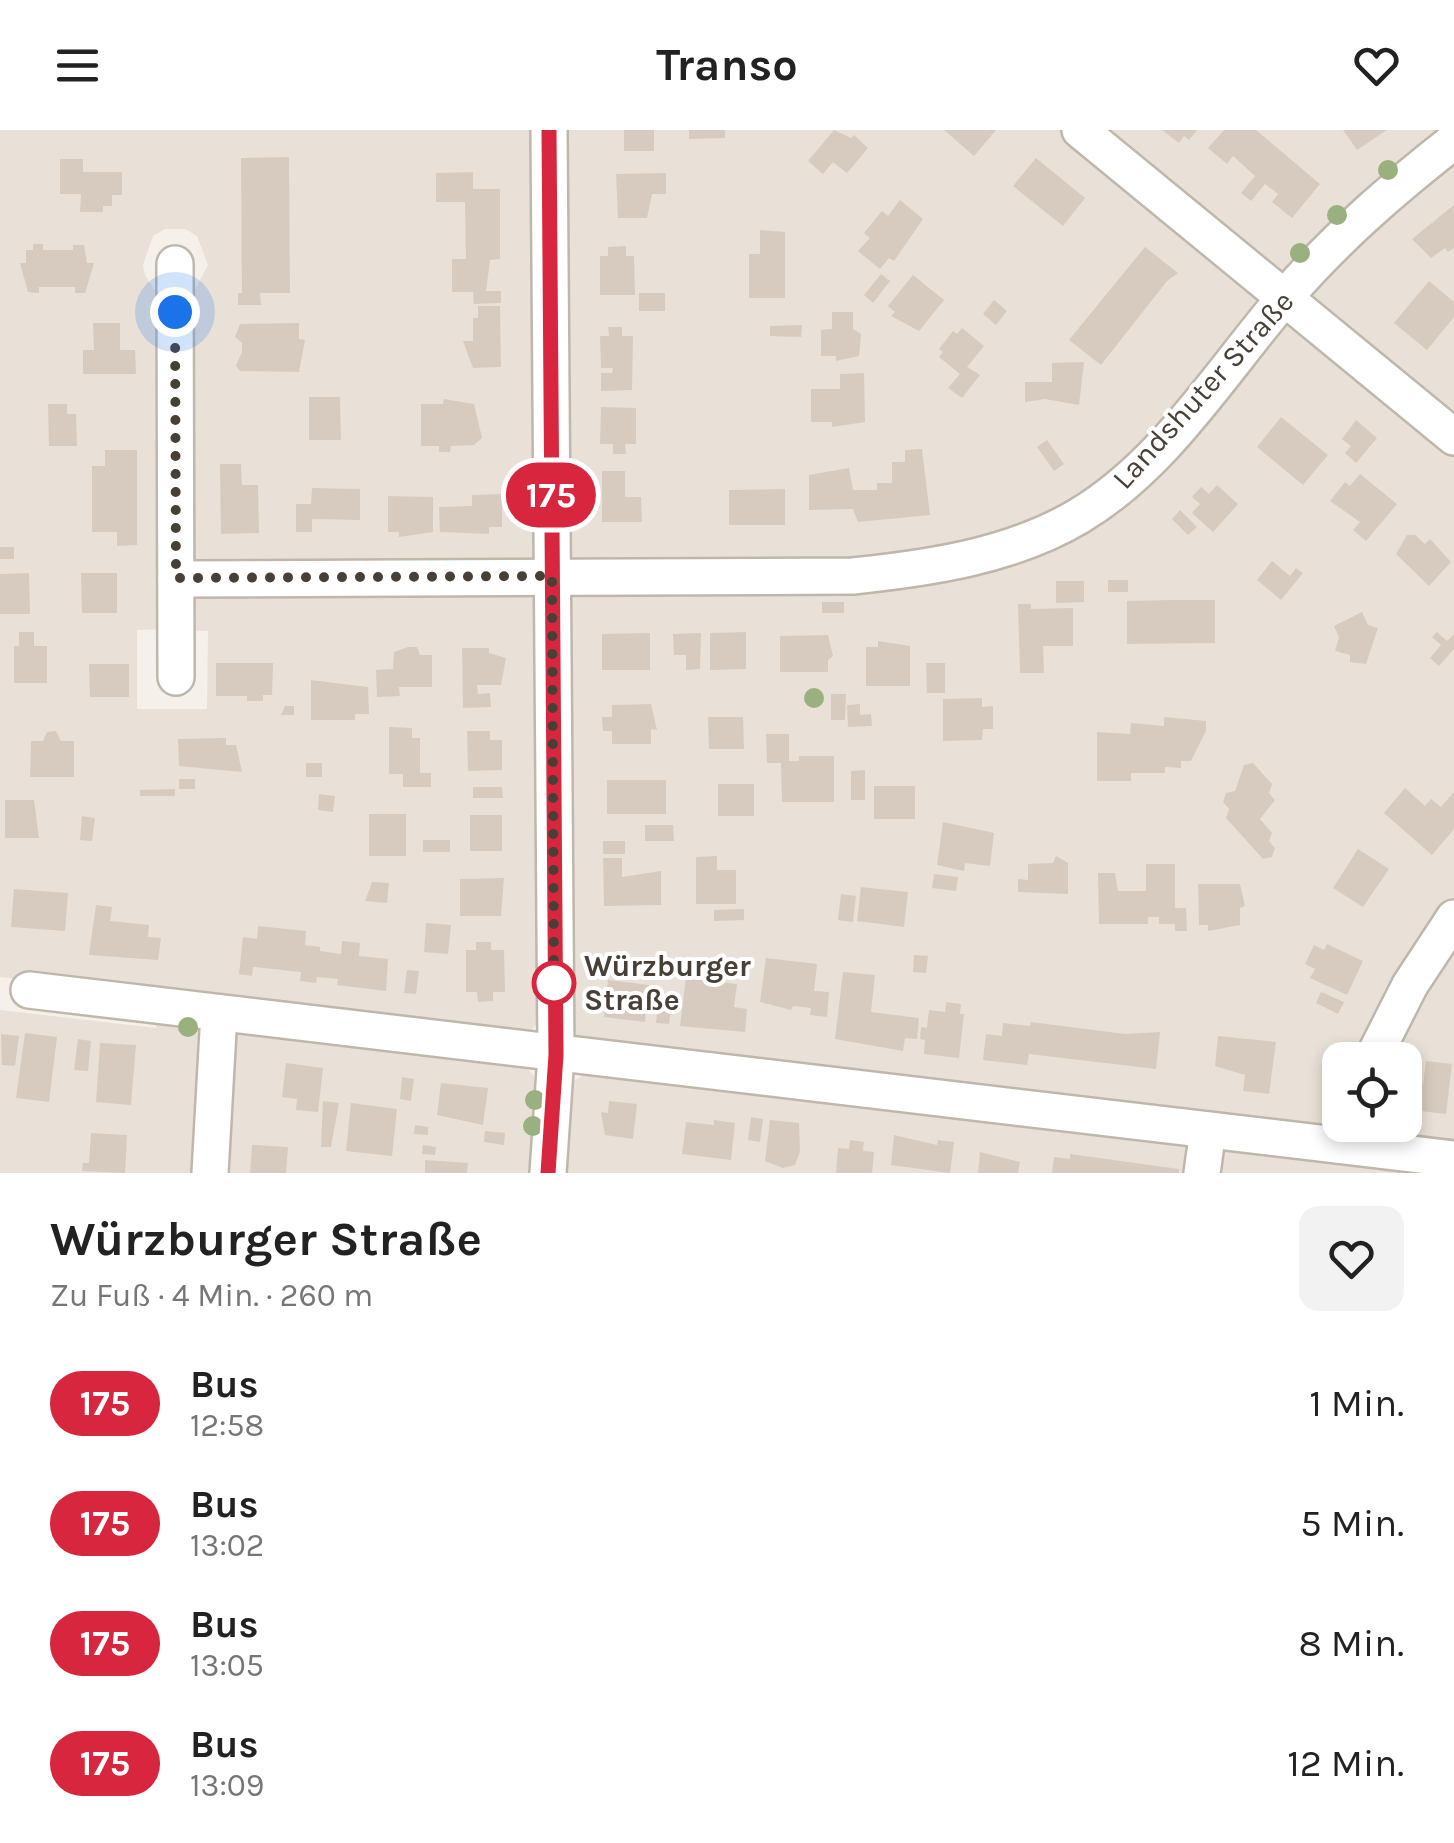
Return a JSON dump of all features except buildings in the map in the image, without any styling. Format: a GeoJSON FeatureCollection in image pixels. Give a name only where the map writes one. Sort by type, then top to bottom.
{"type":"FeatureCollection","features":[{"type":"Feature","properties":{"kind":"street"},"geometry":{"type":"LineString","coordinates":[[548,1173],[556,1055],[549,130]]}},
{"type":"Feature","properties":{"kind":"street"},"geometry":{"type":"LineString","coordinates":[[1080,130],[1454,437]]}},
{"type":"Feature","properties":{"kind":"street","name":"Landshuter Straße"},"geometry":{"type":"LineString","coordinates":[[176,578],[853,576],[928,567],[1028,540],[1079,516],[1136,474],[1284,299],[1366,210],[1454,141]]}},
{"type":"Feature","properties":{"kind":"street"},"geometry":{"type":"LineString","coordinates":[[175,264],[176,677]]}},
{"type":"Feature","properties":{"kind":"street"},"geometry":{"type":"LineString","coordinates":[[1381,1042],[1410,984],[1454,918]]}},
{"type":"Feature","properties":{"kind":"street"},"geometry":{"type":"LineString","coordinates":[[29,990],[1208,1130],[1322,1134]]}},
{"type":"Feature","properties":{"kind":"street"},"geometry":{"type":"LineString","coordinates":[[210,1173],[220,1013]]}},
{"type":"Feature","properties":{"kind":"street"},"geometry":{"type":"LineString","coordinates":[[1202,1173],[1208,1130]]}},
{"type":"Feature","properties":{"kind":"street"},"geometry":{"type":"LineString","coordinates":[[1374,1142],[1454,1159]]}},
{"type":"Feature","properties":{"kind":"shaded area"},"geometry":{"type":"Polygon","coordinates":[[[0,130],[538,130],[537,554],[532,560],[206,568],[189,560],[187,305],[208,265],[197,236],[185,229],[165,229],[153,236],[143,265],[163,303],[169,629],[137,630],[137,709],[207,709],[208,631],[182,630],[187,600],[198,591],[534,595],[538,600],[541,1019],[529,1033],[512,1038],[0,977],[0,130]]]}},
{"type":"Feature","properties":{"kind":"shaded area"},"geometry":{"type":"Polygon","coordinates":[[[562,130],[1062,130],[1264,300],[1147,453],[1075,510],[926,559],[575,561],[570,557],[562,130]]]}},
{"type":"Feature","properties":{"kind":"shaded area"},"geometry":{"type":"Polygon","coordinates":[[[1099,130],[1446,130],[1283,275],[1099,130]]]}},
{"type":"Feature","properties":{"kind":"shaded area"},"geometry":{"type":"Polygon","coordinates":[[[1454,162],[1454,422],[1308,301],[1307,291],[1388,209],[1454,162]]]}},
{"type":"Feature","properties":{"kind":"shaded area"},"geometry":{"type":"Polygon","coordinates":[[[1289,319],[1454,452],[1454,911],[1374,1042],[1322,1042],[1322,1125],[1316,1129],[574,1038],[570,1032],[569,598],[575,592],[632,589],[1055,534],[1289,319]]]}},
{"type":"Feature","properties":{"kind":"shaded area"},"geometry":{"type":"Polygon","coordinates":[[[1454,929],[1454,1147],[1422,1142],[1422,1042],[1390,1042],[1454,929]]]}},
{"type":"Feature","properties":{"kind":"shaded area"},"geometry":{"type":"Polygon","coordinates":[[[0,1010],[156,1028],[158,1016],[200,1027],[205,1035],[202,1173],[0,1173],[0,1010]]]}},
{"type":"Feature","properties":{"kind":"shaded area"},"geometry":{"type":"Polygon","coordinates":[[[243,1028],[527,1068],[538,1081],[535,1173],[219,1173],[230,1040],[243,1028]]]}},
{"type":"Feature","properties":{"kind":"shaded area"},"geometry":{"type":"Polygon","coordinates":[[[588,1073],[1454,1173],[560,1173],[567,1090],[573,1081],[588,1073]]]}},
{"type":"Feature","properties":{"kind":"bus line","name":"175"},"geometry":{"type":"LineString","coordinates":[[548,1173],[556,1055],[549,130]]}},
{"type":"Feature","properties":{"kind":"place","name":"Würzburger Straße"},"geometry":{"type":"Point","coordinates":[554,983]}},
{"type":"Feature","properties":{"kind":"route"},"geometry":{"type":"LineString","coordinates":[[175,312],[176,578],[552,576],[554,983]]}}]}
